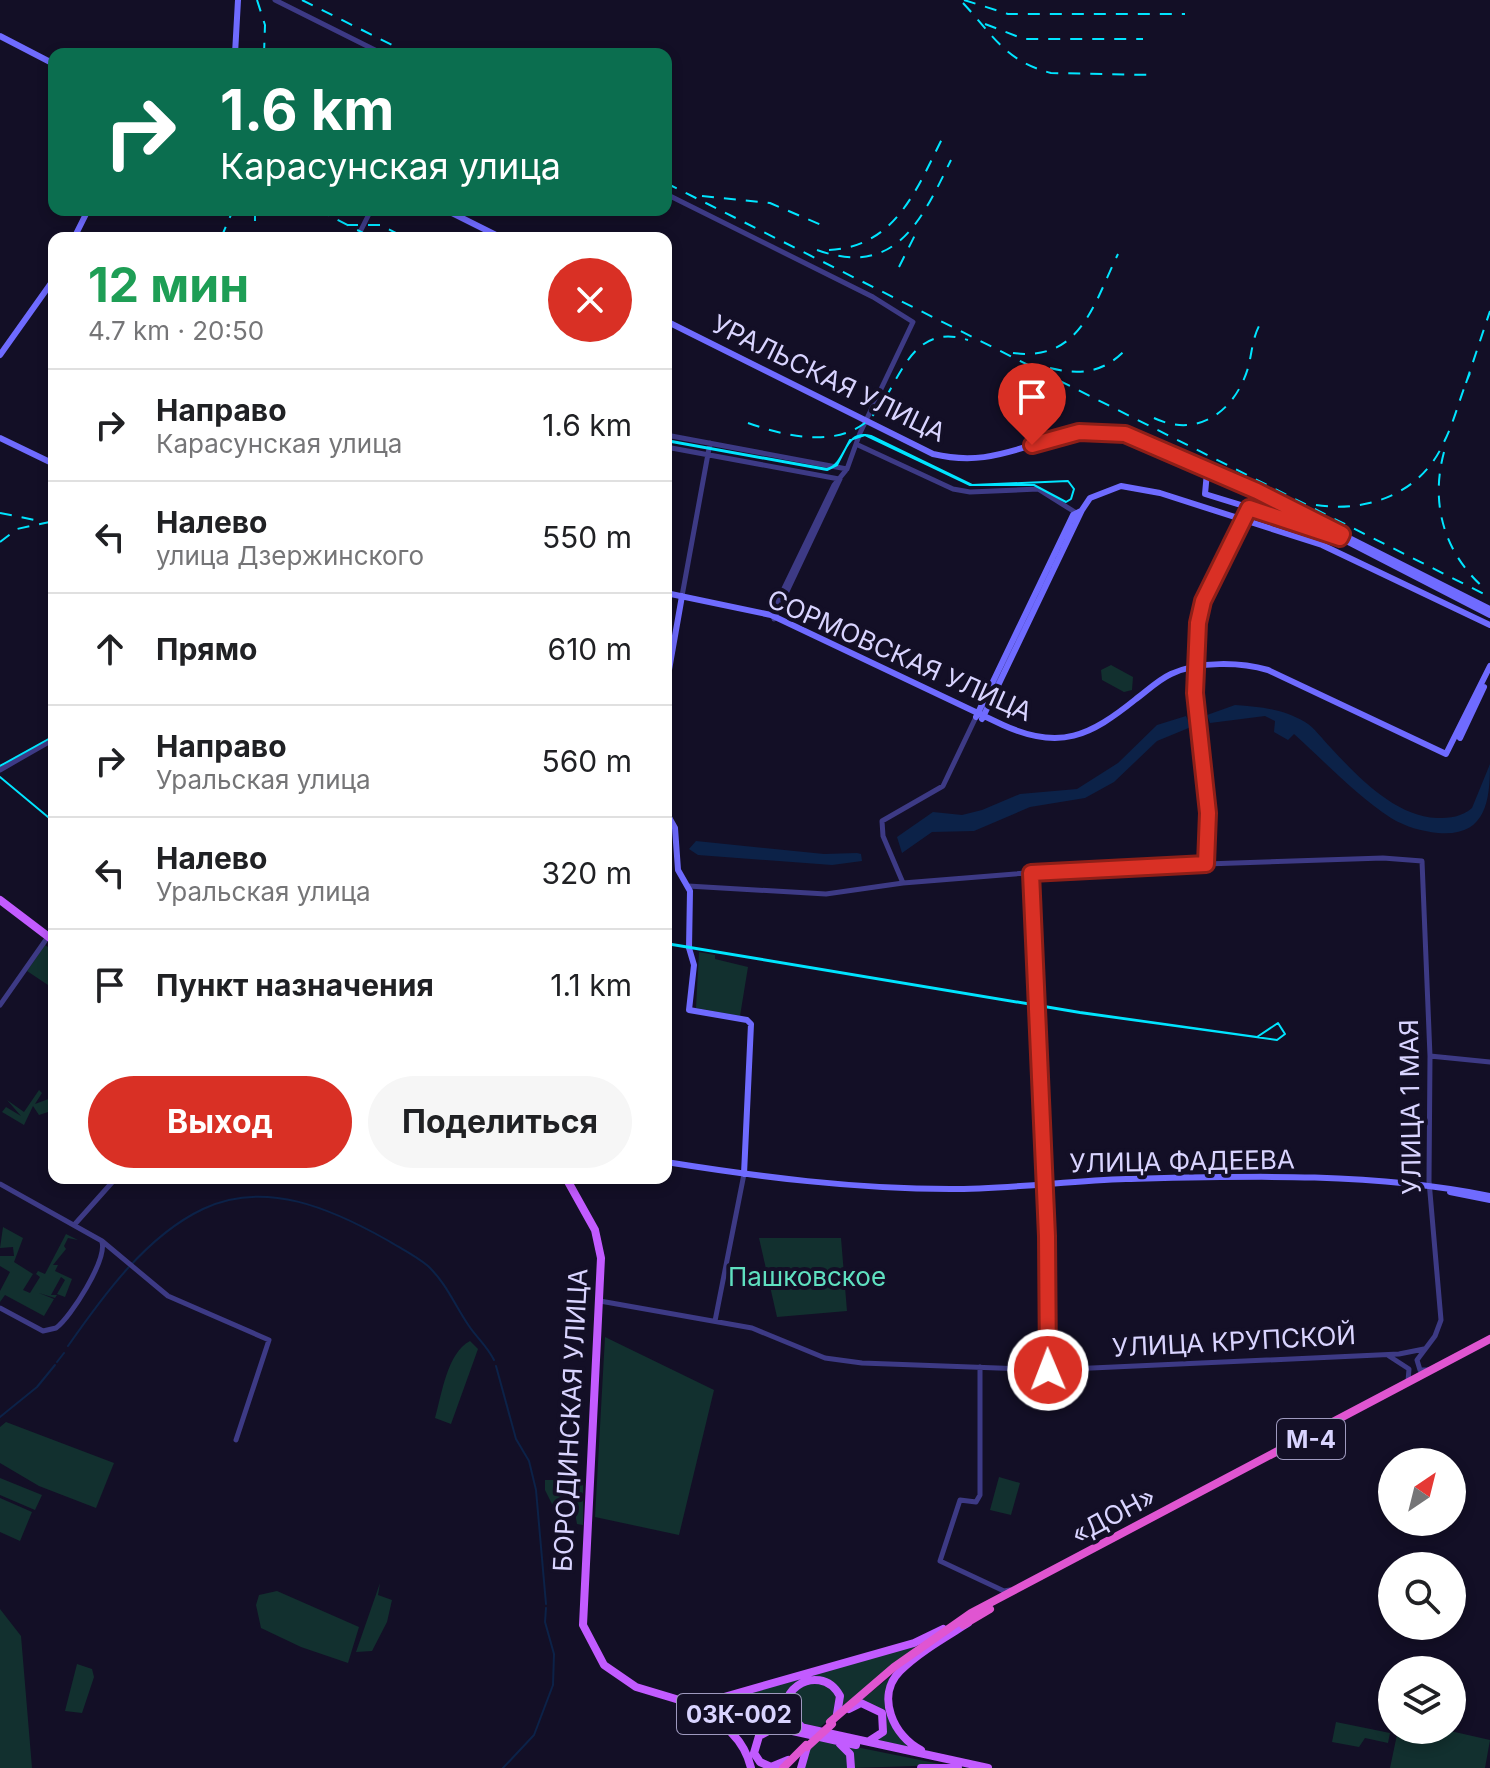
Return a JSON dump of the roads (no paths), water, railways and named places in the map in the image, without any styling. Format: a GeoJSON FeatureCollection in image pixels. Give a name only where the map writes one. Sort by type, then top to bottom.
{"type":"FeatureCollection","features":[{"type":"Feature","properties":{"kind":"highway","name":"«ДОН»"},"geometry":{"type":"LineString","coordinates":[[831,1723],[837,1714],[894,1667],[979,1611],[1439,1365],[1490,1341]]}},
{"type":"Feature","properties":{"kind":"highway","name":"«ДОН»"},"geometry":{"type":"LineString","coordinates":[[784,1768],[848,1709],[979,1611],[1490,1341]]}},
{"type":"Feature","properties":{"kind":"main road"},"geometry":{"type":"LineString","coordinates":[[235,48],[238,0]]}},
{"type":"Feature","properties":{"kind":"main road"},"geometry":{"type":"LineString","coordinates":[[1,38],[48,61]]}},
{"type":"Feature","properties":{"kind":"main road"},"geometry":{"type":"LineString","coordinates":[[457,216],[490,232]]}},
{"type":"Feature","properties":{"kind":"main road"},"geometry":{"type":"LineString","coordinates":[[0,353],[48,285]]}},
{"type":"Feature","properties":{"kind":"main road","name":"УРАЛЬСКАЯ УЛИЦА"},"geometry":{"type":"LineString","coordinates":[[672,323],[933,454],[969,460],[1000,457],[1077,434],[1112,433],[1140,440],[1341,536],[1490,612]]}},
{"type":"Feature","properties":{"kind":"main road"},"geometry":{"type":"LineString","coordinates":[[0,437],[48,459]]}},
{"type":"Feature","properties":{"kind":"main road","name":"УРАЛЬСКАЯ УЛИЦА"},"geometry":{"type":"LineString","coordinates":[[1207,471],[1205,494],[1341,536]]}},
{"type":"Feature","properties":{"kind":"main road"},"geometry":{"type":"LineString","coordinates":[[980,716],[1072,522],[1099,493],[1131,485],[1241,517],[1322,545],[1490,625]]}},
{"type":"Feature","properties":{"kind":"main road","name":"СОРМОВСКАЯ УЛИЦА"},"geometry":{"type":"LineString","coordinates":[[672,596],[774,617],[1024,738],[1049,743],[1073,740],[1102,727],[1163,678],[1196,669],[1247,669],[1287,681],[1446,756]]}},
{"type":"Feature","properties":{"kind":"main road"},"geometry":{"type":"LineString","coordinates":[[672,650],[682,598]]}},
{"type":"Feature","properties":{"kind":"main road"},"geometry":{"type":"LineString","coordinates":[[1446,756],[1490,666]]}},
{"type":"Feature","properties":{"kind":"main road"},"geometry":{"type":"LineString","coordinates":[[1446,756],[1452,755],[1490,674]]}},
{"type":"Feature","properties":{"kind":"main road"},"geometry":{"type":"LineString","coordinates":[[672,823],[675,828],[676,862],[688,886],[689,948],[694,965],[689,1010],[747,1020],[751,1024],[744,1174]]}},
{"type":"Feature","properties":{"kind":"main road"},"geometry":{"type":"LineString","coordinates":[[0,900],[48,939]]}},
{"type":"Feature","properties":{"kind":"main road"},"geometry":{"type":"LineString","coordinates":[[0,907],[48,940]]}},
{"type":"Feature","properties":{"kind":"main road","name":"УЛИЦА ФАДЕЕВА"},"geometry":{"type":"LineString","coordinates":[[672,1163],[744,1174],[951,1189],[1127,1179],[1348,1179],[1412,1183],[1490,1198]]}},
{"type":"Feature","properties":{"kind":"main road","name":"БОРОДИНСКАЯ УЛИЦА"},"geometry":{"type":"LineString","coordinates":[[567,1184],[593,1231],[597,1254],[581,1629],[603,1666]]}},
{"type":"Feature","properties":{"kind":"main road","name":"БОРОДИНСКАЯ УЛИЦА"},"geometry":{"type":"LineString","coordinates":[[568,1184],[598,1236],[600,1287],[583,1625],[603,1666]]}},
{"type":"Feature","properties":{"kind":"main road"},"geometry":{"type":"LineString","coordinates":[[653,1693],[696,1702],[711,1701],[914,1643],[979,1611]]}},
{"type":"Feature","properties":{"kind":"main road"},"geometry":{"type":"LineString","coordinates":[[963,1766],[927,1753],[906,1741],[892,1720],[890,1694],[901,1669],[979,1611]]}},
{"type":"Feature","properties":{"kind":"main road","name":"03К-002"},"geometry":{"type":"LineString","coordinates":[[603,1666],[625,1682],[653,1693],[963,1766]]}},
{"type":"Feature","properties":{"kind":"main road","name":"03К-002"},"geometry":{"type":"LineString","coordinates":[[603,1666],[635,1690],[688,1705],[797,1732],[963,1766],[988,1768]]}},
{"type":"Feature","properties":{"kind":"main road"},"geometry":{"type":"LineString","coordinates":[[837,1714],[839,1694],[826,1681],[802,1682],[787,1697],[787,1711],[797,1724],[841,1736]]}},
{"type":"Feature","properties":{"kind":"main road"},"geometry":{"type":"LineString","coordinates":[[848,1709],[866,1703],[875,1707],[883,1717],[880,1735],[873,1740],[857,1740]]}},
{"type":"Feature","properties":{"kind":"main road"},"geometry":{"type":"LineString","coordinates":[[688,1705],[712,1716],[734,1734],[751,1768]]}},
{"type":"Feature","properties":{"kind":"main road"},"geometry":{"type":"LineString","coordinates":[[806,1746],[775,1767],[766,1766],[756,1758],[754,1744],[764,1732],[797,1732],[845,1747],[852,1759],[851,1768]]}},
{"type":"Feature","properties":{"kind":"main road"},"geometry":{"type":"LineString","coordinates":[[801,1768],[806,1746]]}},
{"type":"Feature","properties":{"kind":"main road"},"geometry":{"type":"LineString","coordinates":[[921,1768],[963,1766]]}},
{"type":"Feature","properties":{"kind":"street"},"geometry":{"type":"LineString","coordinates":[[275,0],[371,48]]}},
{"type":"Feature","properties":{"kind":"street"},"geometry":{"type":"LineString","coordinates":[[672,197],[912,318],[912,329],[774,617]]}},
{"type":"Feature","properties":{"kind":"street"},"geometry":{"type":"LineString","coordinates":[[672,436],[847,469]]}},
{"type":"Feature","properties":{"kind":"street"},"geometry":{"type":"LineString","coordinates":[[682,598],[710,443]]}},
{"type":"Feature","properties":{"kind":"street","name":"УРАЛЬСКАЯ УЛИЦА"},"geometry":{"type":"LineString","coordinates":[[857,445],[953,489],[1038,489],[1079,513]]}},
{"type":"Feature","properties":{"kind":"street"},"geometry":{"type":"LineString","coordinates":[[672,448],[840,479]]}},
{"type":"Feature","properties":{"kind":"street"},"geometry":{"type":"LineString","coordinates":[[688,886],[826,894],[903,883],[1206,864],[1208,813],[1193,623],[1246,507]]}},
{"type":"Feature","properties":{"kind":"street"},"geometry":{"type":"LineString","coordinates":[[903,883],[883,836],[884,818],[943,786],[980,716]]}},
{"type":"Feature","properties":{"kind":"street"},"geometry":{"type":"LineString","coordinates":[[0,770],[48,742]]}},
{"type":"Feature","properties":{"kind":"street","name":"УЛИЦА 1 МАЯ"},"geometry":{"type":"LineString","coordinates":[[1206,864],[1383,858],[1422,861],[1430,1056],[1429,1187],[1441,1320],[1417,1361]]}},
{"type":"Feature","properties":{"kind":"street"},"geometry":{"type":"LineString","coordinates":[[1031,873],[1048,1370]]}},
{"type":"Feature","properties":{"kind":"street"},"geometry":{"type":"LineString","coordinates":[[0,1005],[48,944]]}},
{"type":"Feature","properties":{"kind":"street"},"geometry":{"type":"LineString","coordinates":[[1430,1056],[1490,1062]]}},
{"type":"Feature","properties":{"kind":"street"},"geometry":{"type":"LineString","coordinates":[[715,1321],[744,1174]]}},
{"type":"Feature","properties":{"kind":"street"},"geometry":{"type":"LineString","coordinates":[[0,1184],[102,1241],[174,1299],[269,1340],[236,1440]]}},
{"type":"Feature","properties":{"kind":"street"},"geometry":{"type":"LineString","coordinates":[[70,1222],[76,1224],[111,1184]]}},
{"type":"Feature","properties":{"kind":"street"},"geometry":{"type":"LineString","coordinates":[[82,1218],[88,1232]]}},
{"type":"Feature","properties":{"kind":"street"},"geometry":{"type":"LineString","coordinates":[[0,1308],[46,1332],[62,1324],[102,1256],[102,1241]]}},
{"type":"Feature","properties":{"kind":"street"},"geometry":{"type":"LineString","coordinates":[[600,1287],[604,1299],[615,1303]]}},
{"type":"Feature","properties":{"kind":"street","name":"УЛИЦА КРУПСКОЙ"},"geometry":{"type":"LineString","coordinates":[[597,1301],[758,1330],[835,1360],[1048,1370],[1399,1354],[1425,1349]]}},
{"type":"Feature","properties":{"kind":"street"},"geometry":{"type":"LineString","coordinates":[[598,1313],[615,1303]]}},
{"type":"Feature","properties":{"kind":"street"},"geometry":{"type":"LineString","coordinates":[[1409,1352],[1422,1371],[1439,1365]]}},
{"type":"Feature","properties":{"kind":"street"},"geometry":{"type":"LineString","coordinates":[[1380,1354],[1407,1366],[1410,1372],[1407,1382]]}},
{"type":"Feature","properties":{"kind":"street"},"geometry":{"type":"LineString","coordinates":[[1399,1354],[1399,1362]]}},
{"type":"Feature","properties":{"kind":"street"},"geometry":{"type":"LineString","coordinates":[[1407,1366],[1417,1361]]}},
{"type":"Feature","properties":{"kind":"street"},"geometry":{"type":"LineString","coordinates":[[980,1367],[982,1487],[978,1500],[972,1503],[960,1500],[940,1561],[1009,1591],[1047,1573]]}},
{"type":"Feature","properties":{"kind":"street"},"geometry":{"type":"LineString","coordinates":[[979,1611],[997,1596],[998,1587]]}},
{"type":"Feature","properties":{"kind":"water"},"geometry":{"type":"Polygon","coordinates":[[[1235,705],[1272,709],[1305,722],[1379,794],[1422,816],[1447,818],[1472,808],[1490,764],[1482,815],[1466,829],[1454,833],[1432,832],[1402,824],[1365,799],[1294,734],[1288,740],[1274,732],[1275,721],[1265,716],[1210,723],[1207,715],[1235,705]]]}},
{"type":"Feature","properties":{"kind":"water"},"geometry":{"type":"Polygon","coordinates":[[[1186,716],[1191,727],[1157,741],[1114,782],[1085,798],[1030,807],[974,831],[932,832],[902,853],[897,837],[933,812],[962,815],[1020,794],[1077,789],[1118,763],[1157,725],[1186,716]]]}},
{"type":"Feature","properties":{"kind":"water"},"geometry":{"type":"Polygon","coordinates":[[[696,841],[824,854],[857,853],[861,854],[862,861],[832,865],[698,855],[689,849],[696,841]]]}},
{"type":"Feature","properties":{"kind":"waterway"},"geometry":{"type":"LineString","coordinates":[[68,1346],[127,1269],[182,1221],[226,1200],[274,1197],[344,1218],[423,1262],[440,1280],[494,1360]]}},
{"type":"Feature","properties":{"kind":"waterway"},"geometry":{"type":"LineString","coordinates":[[57,1362],[64,1353]]}},
{"type":"Feature","properties":{"kind":"waterway"},"geometry":{"type":"LineString","coordinates":[[0,1417],[37,1387],[55,1365]]}},
{"type":"Feature","properties":{"kind":"waterway"},"geometry":{"type":"LineString","coordinates":[[496,1366],[516,1439],[529,1461],[536,1490],[546,1604]]}},
{"type":"Feature","properties":{"kind":"waterway"},"geometry":{"type":"LineString","coordinates":[[503,1768],[534,1735],[553,1685],[554,1654],[545,1622],[546,1608]]}},
{"type":"Feature","properties":{"kind":"tram line"},"geometry":{"type":"LineString","coordinates":[[853,439],[864,435]]}},
{"type":"Feature","properties":{"kind":"tram line"},"geometry":{"type":"LineString","coordinates":[[853,439],[864,435]]}},
{"type":"Feature","properties":{"kind":"tram line"},"geometry":{"type":"LineString","coordinates":[[866,435],[972,485]]}},
{"type":"Feature","properties":{"kind":"tram line"},"geometry":{"type":"LineString","coordinates":[[866,435],[972,485]]}},
{"type":"Feature","properties":{"kind":"tram line"},"geometry":{"type":"LineString","coordinates":[[845,451],[853,439]]}},
{"type":"Feature","properties":{"kind":"tram line"},"geometry":{"type":"LineString","coordinates":[[845,451],[853,439]]}},
{"type":"Feature","properties":{"kind":"tram line"},"geometry":{"type":"LineString","coordinates":[[672,441],[827,469],[834,466],[845,451]]}},
{"type":"Feature","properties":{"kind":"tram line"},"geometry":{"type":"LineString","coordinates":[[672,442],[827,470],[837,465],[845,451]]}},
{"type":"Feature","properties":{"kind":"tram line"},"geometry":{"type":"LineString","coordinates":[[1068,481],[1074,489],[1071,499],[1066,502],[1034,485],[972,485],[1068,481]]}},
{"type":"Feature","properties":{"kind":"tram line"},"geometry":{"type":"LineString","coordinates":[[0,766],[48,739]]}},
{"type":"Feature","properties":{"kind":"tram line"},"geometry":{"type":"LineString","coordinates":[[0,777],[48,817]]}},
{"type":"Feature","properties":{"kind":"tram line"},"geometry":{"type":"LineString","coordinates":[[672,944],[1080,1012],[1257,1037],[1278,1023],[1285,1034],[1277,1040],[1080,1013],[672,945]]}},
{"type":"Feature","properties":{"kind":"railway"},"geometry":{"type":"LineString","coordinates":[[257,0],[265,25],[264,48]]}},
{"type":"Feature","properties":{"kind":"railway"},"geometry":{"type":"LineString","coordinates":[[302,0],[398,48]]}},
{"type":"Feature","properties":{"kind":"railway"},"geometry":{"type":"LineString","coordinates":[[964,0],[1008,14],[1185,14]]}},
{"type":"Feature","properties":{"kind":"railway"},"geometry":{"type":"LineString","coordinates":[[963,3],[1001,46],[1035,68],[1051,73],[1153,75]]}},
{"type":"Feature","properties":{"kind":"railway"},"geometry":{"type":"LineString","coordinates":[[985,24],[1024,39],[1143,39]]}},
{"type":"Feature","properties":{"kind":"railway"},"geometry":{"type":"LineString","coordinates":[[829,250],[852,246],[888,226],[913,194],[943,137]]}},
{"type":"Feature","properties":{"kind":"railway"},"geometry":{"type":"LineString","coordinates":[[817,250],[844,257],[867,256],[886,250],[916,223],[951,160]]}},
{"type":"Feature","properties":{"kind":"railway"},"geometry":{"type":"LineString","coordinates":[[672,186],[1490,597]]}},
{"type":"Feature","properties":{"kind":"railway"},"geometry":{"type":"LineString","coordinates":[[702,196],[770,203],[826,227]]}},
{"type":"Feature","properties":{"kind":"railway"},"geometry":{"type":"LineString","coordinates":[[224,232],[230,216]]}},
{"type":"Feature","properties":{"kind":"railway"},"geometry":{"type":"LineString","coordinates":[[255,216],[255,221]]}},
{"type":"Feature","properties":{"kind":"railway"},"geometry":{"type":"LineString","coordinates":[[330,216],[361,232]]}},
{"type":"Feature","properties":{"kind":"railway"},"geometry":{"type":"LineString","coordinates":[[346,225],[380,225],[394,232]]}},
{"type":"Feature","properties":{"kind":"railway"},"geometry":{"type":"LineString","coordinates":[[899,267],[917,231]]}},
{"type":"Feature","properties":{"kind":"railway"},"geometry":{"type":"LineString","coordinates":[[1013,353],[1036,353],[1055,348],[1070,339],[1092,309],[1118,254]]}},
{"type":"Feature","properties":{"kind":"railway"},"geometry":{"type":"LineString","coordinates":[[1466,383],[1490,311]]}},
{"type":"Feature","properties":{"kind":"railway"},"geometry":{"type":"LineString","coordinates":[[1154,418],[1170,424],[1200,423],[1224,408],[1242,383],[1259,326]]}},
{"type":"Feature","properties":{"kind":"railway"},"geometry":{"type":"LineString","coordinates":[[748,423],[806,437],[849,432],[874,414],[915,351],[929,341],[946,337],[968,340]]}},
{"type":"Feature","properties":{"kind":"railway"},"geometry":{"type":"LineString","coordinates":[[1050,368],[1073,372],[1093,370],[1111,362],[1128,347]]}},
{"type":"Feature","properties":{"kind":"railway"},"geometry":{"type":"LineString","coordinates":[[1316,505],[1355,506],[1391,496],[1408,486],[1434,460],[1444,442],[1470,373]]}},
{"type":"Feature","properties":{"kind":"railway"},"geometry":{"type":"LineString","coordinates":[[1444,452],[1439,490],[1444,526],[1459,560],[1485,589]]}},
{"type":"Feature","properties":{"kind":"railway"},"geometry":{"type":"LineString","coordinates":[[0,513],[35,520]]}},
{"type":"Feature","properties":{"kind":"railway"},"geometry":{"type":"LineString","coordinates":[[0,542],[17,529],[48,522]]}},
{"type":"Feature","properties":{"kind":"park label","name":"Пашковское"},"geometry":{"type":"Point","coordinates":[807,1276]}}]}
